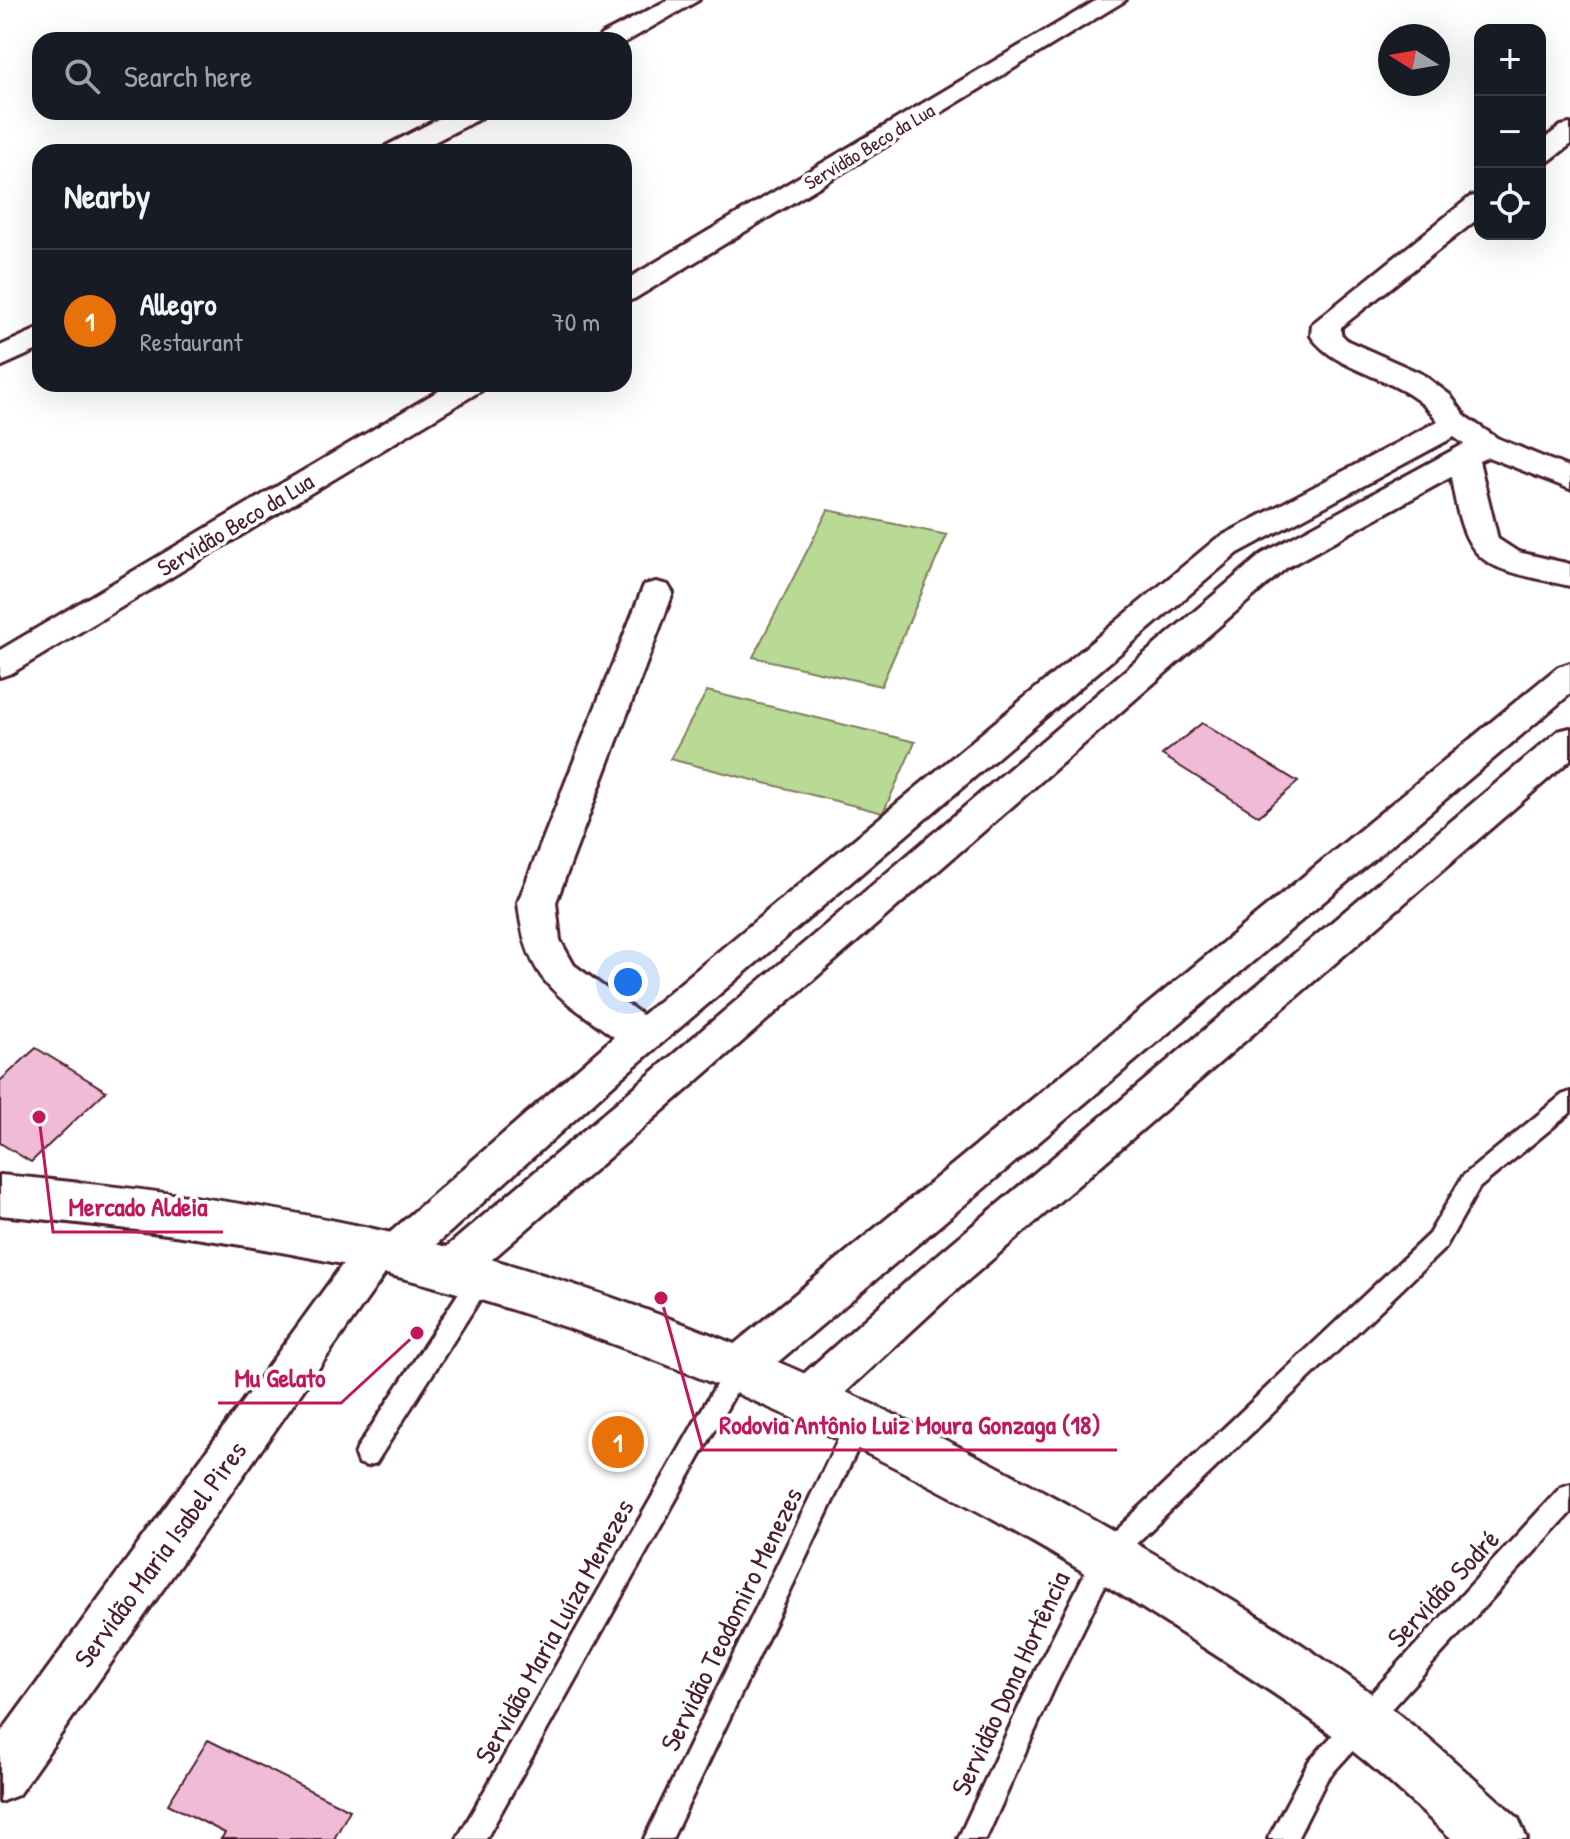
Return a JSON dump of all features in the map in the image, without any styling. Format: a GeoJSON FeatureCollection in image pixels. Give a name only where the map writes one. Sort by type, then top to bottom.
{"type":"FeatureCollection","features":[{"type":"Feature","properties":{"kind":"main road"},"geometry":{"type":"LineString","coordinates":[[0,1195],[168,1214],[386,1253],[466,1274],[644,1332],[737,1369],[857,1425],[1107,1555],[1361,1721],[1497,1839]]}},
{"type":"Feature","properties":{"kind":"street"},"geometry":{"type":"LineString","coordinates":[[625,32],[687,0]]}},
{"type":"Feature","properties":{"kind":"street","name":"Servidão Beco da Lua"},"geometry":{"type":"LineString","coordinates":[[632,288],[1114,0]]}},
{"type":"Feature","properties":{"kind":"street"},"geometry":{"type":"LineString","coordinates":[[410,144],[457,120]]}},
{"type":"Feature","properties":{"kind":"street"},"geometry":{"type":"LineString","coordinates":[[1546,150],[1570,132]]}},
{"type":"Feature","properties":{"kind":"street"},"geometry":{"type":"LineString","coordinates":[[1474,208],[1327,324],[1326,336],[1338,347],[1411,380],[1439,401],[1468,442],[1480,539],[1496,554],[1518,563],[1570,575]]}},
{"type":"Feature","properties":{"kind":"street"},"geometry":{"type":"LineString","coordinates":[[0,358],[32,341]]}},
{"type":"Feature","properties":{"kind":"street","name":"Servidão Beco da Lua"},"geometry":{"type":"LineString","coordinates":[[0,665],[458,392]]}},
{"type":"Feature","properties":{"kind":"street"},"geometry":{"type":"LineString","coordinates":[[1468,442],[1570,479]]}},
{"type":"Feature","properties":{"kind":"street"},"geometry":{"type":"LineString","coordinates":[[466,1274],[647,1097],[1274,561],[1468,442]]}},
{"type":"Feature","properties":{"kind":"street","name":"Servidão Maria Isabel Pires"},"geometry":{"type":"LineString","coordinates":[[0,1777],[386,1253],[1227,546],[1468,442]]}},
{"type":"Feature","properties":{"kind":"street"},"geometry":{"type":"LineString","coordinates":[[643,1037],[560,976],[541,940],[537,902],[656,593]]}},
{"type":"Feature","properties":{"kind":"street"},"geometry":{"type":"LineString","coordinates":[[737,1369],[1570,675]]}},
{"type":"Feature","properties":{"kind":"street"},"geometry":{"type":"LineString","coordinates":[[805,1401],[941,1278],[1570,740]]}},
{"type":"Feature","properties":{"kind":"lane","name":"Servidão Dona Hortência"},"geometry":{"type":"LineString","coordinates":[[972,1839],[1046,1677],[1107,1555],[1437,1241],[1471,1182],[1570,1101]]}},
{"type":"Feature","properties":{"kind":"lane"},"geometry":{"type":"LineString","coordinates":[[367,1455],[466,1274]]}},
{"type":"Feature","properties":{"kind":"lane","name":"Servidão Maria Luíza Menezes"},"geometry":{"type":"LineString","coordinates":[[471,1839],[737,1369]]}},
{"type":"Feature","properties":{"kind":"lane","name":"Servidão Teodomiro Menezes"},"geometry":{"type":"LineString","coordinates":[[658,1839],[857,1425]]}},
{"type":"Feature","properties":{"kind":"lane","name":"Servidão Sodré"},"geometry":{"type":"LineString","coordinates":[[1282,1839],[1318,1770],[1570,1495]]}},
{"type":"Feature","properties":{"kind":"green space"},"geometry":{"type":"Polygon","coordinates":[[[828,510],[947,535],[881,686],[753,657],[828,510]]]}},
{"type":"Feature","properties":{"kind":"green space"},"geometry":{"type":"Polygon","coordinates":[[[707,691],[915,742],[883,813],[670,759],[707,691]]]}},
{"type":"Feature","properties":{"kind":"building"},"geometry":{"type":"Polygon","coordinates":[[[1202,723],[1298,782],[1259,816],[1162,755],[1202,723]]]}},
{"type":"Feature","properties":{"kind":"building"},"geometry":{"type":"Polygon","coordinates":[[[36,1048],[106,1091],[31,1162],[0,1143],[0,1081],[36,1048]]]}},
{"type":"Feature","properties":{"kind":"building"},"geometry":{"type":"Polygon","coordinates":[[[208,1740],[350,1810],[334,1839],[221,1839],[225,1833],[168,1804],[208,1740]]]}},
{"type":"Feature","properties":{"kind":"place","name":"Mercado Aldeia"},"geometry":{"type":"Point","coordinates":[39,1117]}},
{"type":"Feature","properties":{"kind":"place","name":"Rodovia Antônio Luiz Moura Gonzaga (18)"},"geometry":{"type":"Point","coordinates":[661,1298]}},
{"type":"Feature","properties":{"kind":"place","name":"Mu Gelato"},"geometry":{"type":"Point","coordinates":[417,1333]}},
{"type":"Feature","properties":{"kind":"place","name":"Allegro"},"geometry":{"type":"Point","coordinates":[618,1442]}}]}
